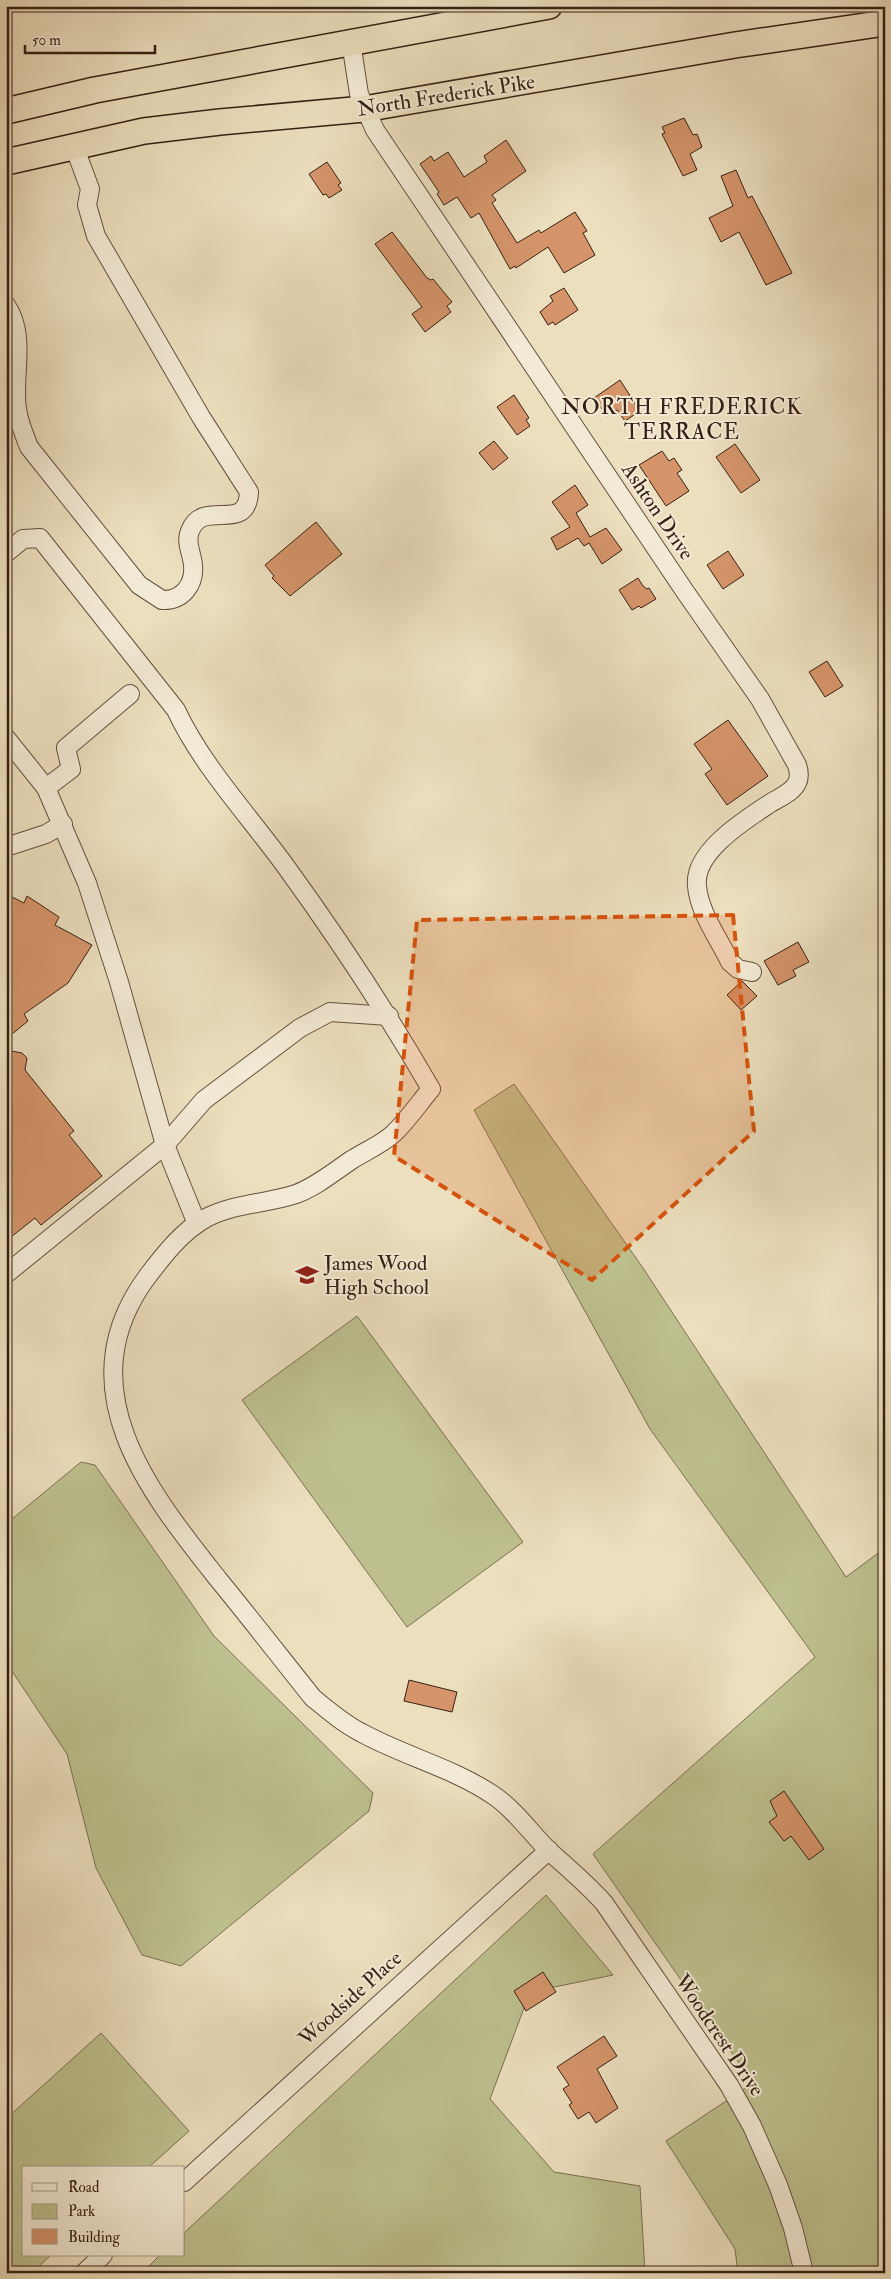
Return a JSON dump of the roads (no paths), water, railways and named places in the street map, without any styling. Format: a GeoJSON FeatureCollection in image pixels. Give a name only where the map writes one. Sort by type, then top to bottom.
{"type":"FeatureCollection","features":[{"type":"Feature","properties":{"kind":"highway"},"geometry":{"type":"LineString","coordinates":[[6,111],[96,90],[549,6]]}},
{"type":"Feature","properties":{"kind":"highway","name":"North Frederick Pike"},"geometry":{"type":"LineString","coordinates":[[6,162],[153,130],[364,109],[734,45],[885,23]]}},
{"type":"Feature","properties":{"kind":"street","name":"Ashton Drive"},"geometry":{"type":"LineString","coordinates":[[352,42],[359,94],[364,109],[375,130],[686,593],[760,699],[798,765],[799,774],[793,789],[753,814],[723,838],[704,856],[698,871],[696,884],[700,900],[730,962],[738,969],[752,972]]}},
{"type":"Feature","properties":{"kind":"street"},"geometry":{"type":"LineString","coordinates":[[6,305],[15,326],[17,339],[16,408],[21,428],[29,447],[140,585],[162,600],[180,597],[187,590],[192,579],[194,567],[188,543],[188,533],[193,524],[200,517],[210,514],[228,516],[237,514],[243,510],[249,501],[249,492],[201,417],[96,236],[87,205],[90,189],[74,146]]}},
{"type":"Feature","properties":{"kind":"street"},"geometry":{"type":"LineString","coordinates":[[6,553],[24,539],[40,538],[176,710],[189,738],[314,904],[389,1016]]}},
{"type":"Feature","properties":{"kind":"street"},"geometry":{"type":"LineString","coordinates":[[46,788],[71,769],[66,748],[130,694]]}},
{"type":"Feature","properties":{"kind":"street"},"geometry":{"type":"LineString","coordinates":[[6,738],[46,788],[90,891],[119,982],[165,1144],[197,1224]]}},
{"type":"Feature","properties":{"kind":"street"},"geometry":{"type":"LineString","coordinates":[[6,847],[46,834],[63,824]]}},
{"type":"Feature","properties":{"kind":"street"},"geometry":{"type":"LineString","coordinates":[[6,1274],[165,1144],[204,1100],[300,1028],[330,1012],[389,1016]]}},
{"type":"Feature","properties":{"kind":"street","name":"Woodcrest Drive"},"geometry":{"type":"LineString","coordinates":[[389,1016],[431,1089],[392,1134],[298,1193],[220,1211],[197,1224],[162,1256],[140,1286],[121,1324],[115,1350],[113,1377],[118,1411],[132,1452],[146,1481],[167,1514],[313,1698],[336,1717],[362,1733],[470,1782],[493,1795],[514,1812],[549,1850],[583,1879],[604,1903],[729,2085],[752,2126],[778,2185],[804,2273]]}},
{"type":"Feature","properties":{"kind":"street","name":"Woodside Place"},"geometry":{"type":"LineString","coordinates":[[185,2181],[549,1850]]}},
{"type":"Feature","properties":{"kind":"street"},"geometry":{"type":"LineString","coordinates":[[84,2273],[102,2256]]}},
{"type":"Feature","properties":{"kind":"place","name":"James Wood High School"},"geometry":{"type":"Point","coordinates":[307,1275]}},
{"type":"Feature","properties":{"kind":"district","name":"NORTH FREDERICK TERRACE"},"geometry":{"type":"Point","coordinates":[682,418]}}]}
